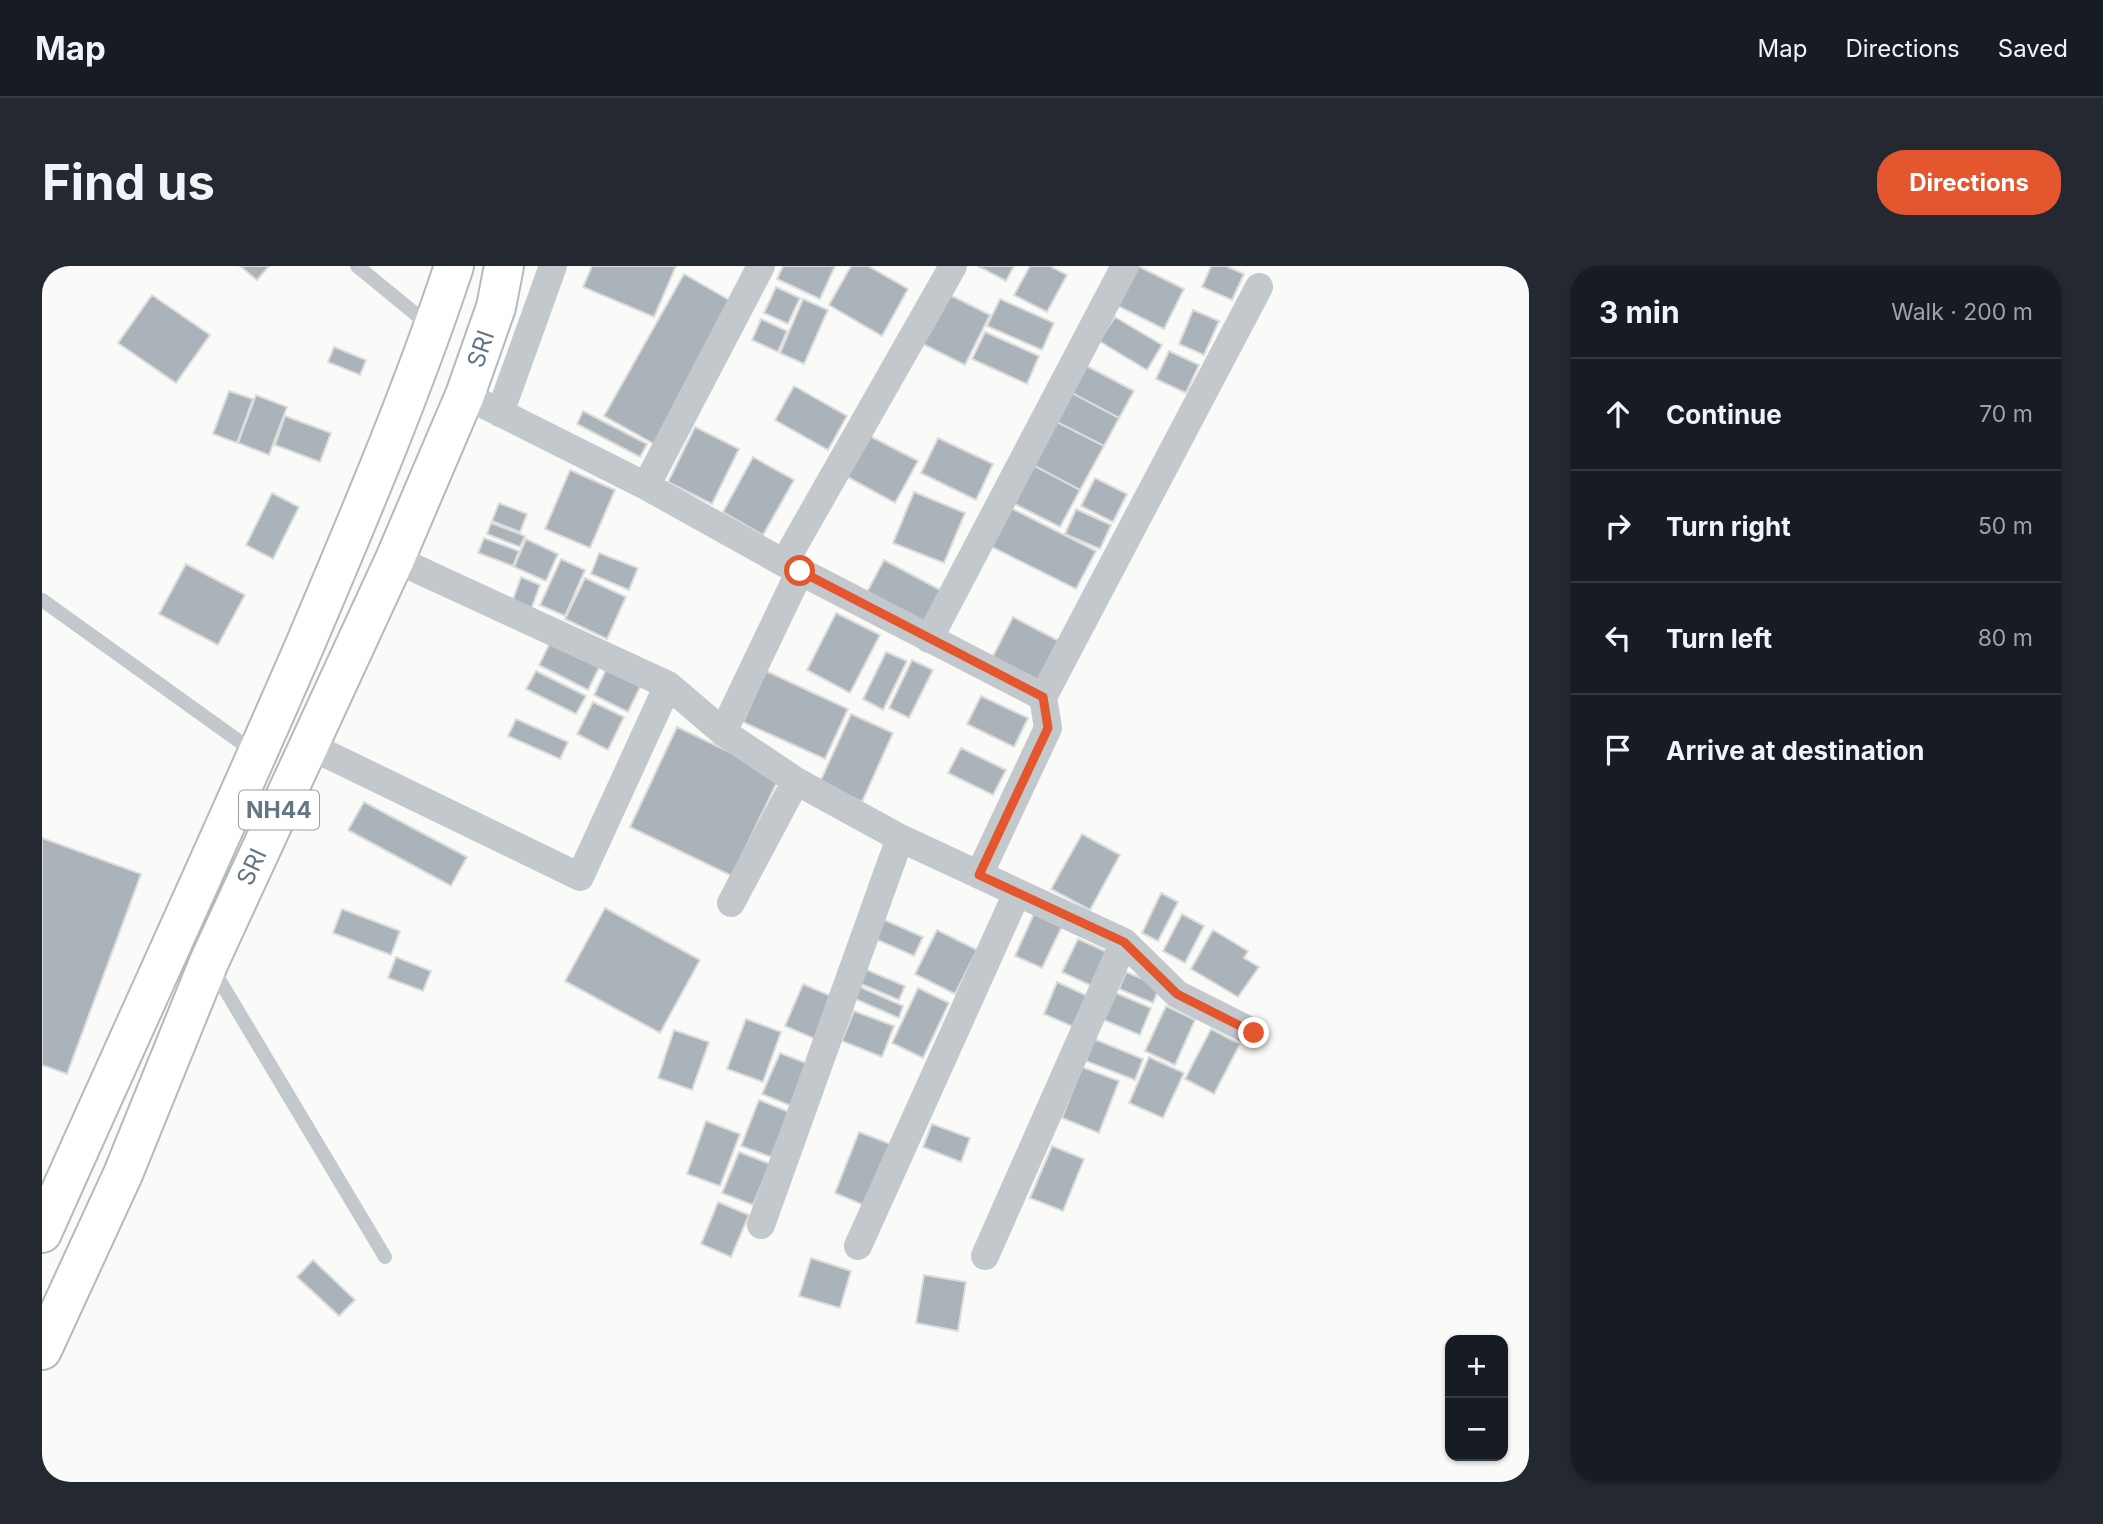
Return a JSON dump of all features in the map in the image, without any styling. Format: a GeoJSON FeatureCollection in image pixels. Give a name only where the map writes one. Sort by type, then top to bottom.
{"type":"FeatureCollection","features":[{"type":"Feature","properties":{"kind":"highway","name":"NH44"},"geometry":{"type":"LineString","coordinates":[[42,1233],[257,754],[361,512],[433,328],[454,266]]}},
{"type":"Feature","properties":{"kind":"highway","name":"SRI"},"geometry":{"type":"LineString","coordinates":[[42,1350],[123,1174],[209,962],[395,559],[465,396],[496,307],[504,266]]}},
{"type":"Feature","properties":{"kind":"street"},"geometry":{"type":"LineString","coordinates":[[500,413],[553,266]]}},
{"type":"Feature","properties":{"kind":"street"},"geometry":{"type":"LineString","coordinates":[[646,486],[761,266]]}},
{"type":"Feature","properties":{"kind":"street"},"geometry":{"type":"LineString","coordinates":[[723,732],[792,567],[953,266]]}},
{"type":"Feature","properties":{"kind":"street"},"geometry":{"type":"LineString","coordinates":[[929,639],[1125,266]]}},
{"type":"Feature","properties":{"kind":"street"},"geometry":{"type":"LineString","coordinates":[[979,875],[1048,728],[1043,697],[1259,287]]}},
{"type":"Feature","properties":{"kind":"street"},"geometry":{"type":"LineString","coordinates":[[465,396],[646,486],[792,567],[1043,697]]}},
{"type":"Feature","properties":{"kind":"street"},"geometry":{"type":"LineString","coordinates":[[395,559],[668,685],[723,732],[796,781],[900,838],[1124,942],[1177,994],[1254,1033]]}},
{"type":"Feature","properties":{"kind":"street"},"geometry":{"type":"LineString","coordinates":[[308,745],[580,877],[668,685]]}},
{"type":"Feature","properties":{"kind":"street"},"geometry":{"type":"LineString","coordinates":[[731,904],[796,781]]}},
{"type":"Feature","properties":{"kind":"street"},"geometry":{"type":"LineString","coordinates":[[761,1225],[900,838]]}},
{"type":"Feature","properties":{"kind":"street"},"geometry":{"type":"LineString","coordinates":[[858,1246],[1017,893]]}},
{"type":"Feature","properties":{"kind":"street"},"geometry":{"type":"LineString","coordinates":[[985,1256],[1124,942]]}},
{"type":"Feature","properties":{"kind":"lane"},"geometry":{"type":"LineString","coordinates":[[357,266],[433,328]]}},
{"type":"Feature","properties":{"kind":"lane"},"geometry":{"type":"LineString","coordinates":[[42,600],[257,754]]}},
{"type":"Feature","properties":{"kind":"lane"},"geometry":{"type":"LineString","coordinates":[[209,962],[385,1257]]}},
{"type":"Feature","properties":{"kind":"building"},"geometry":{"type":"Polygon","coordinates":[[[240,266],[269,266],[257,280],[240,266]]]}},
{"type":"Feature","properties":{"kind":"building"},"geometry":{"type":"Polygon","coordinates":[[[592,266],[676,266],[654,317],[583,287],[592,266]]]}},
{"type":"Feature","properties":{"kind":"building"},"geometry":{"type":"Polygon","coordinates":[[[783,266],[835,266],[820,299],[777,279],[783,266]]]}},
{"type":"Feature","properties":{"kind":"building"},"geometry":{"type":"Polygon","coordinates":[[[851,266],[868,266],[908,289],[882,336],[829,305],[851,266]]]}},
{"type":"Feature","properties":{"kind":"building"},"geometry":{"type":"Polygon","coordinates":[[[978,266],[1014,266],[1006,281],[978,266]]]}},
{"type":"Feature","properties":{"kind":"building"},"geometry":{"type":"Polygon","coordinates":[[[1030,266],[1050,266],[1067,275],[1047,312],[1014,295],[1030,266]]]}},
{"type":"Feature","properties":{"kind":"building"},"geometry":{"type":"Polygon","coordinates":[[[1138,266],[1184,289],[1164,329],[1110,302],[1138,266]]]}},
{"type":"Feature","properties":{"kind":"building"},"geometry":{"type":"Polygon","coordinates":[[[1211,266],[1226,266],[1244,274],[1232,300],[1202,287],[1211,266]]]}},
{"type":"Feature","properties":{"kind":"building"},"geometry":{"type":"Polygon","coordinates":[[[684,274],[736,304],[656,445],[604,416],[684,274]]]}},
{"type":"Feature","properties":{"kind":"building"},"geometry":{"type":"Polygon","coordinates":[[[776,287],[800,298],[788,324],[764,313],[776,287]]]}},
{"type":"Feature","properties":{"kind":"building"},"geometry":{"type":"Polygon","coordinates":[[[942,291],[990,315],[965,365],[917,341],[942,291]]]}},
{"type":"Feature","properties":{"kind":"building"},"geometry":{"type":"Polygon","coordinates":[[[152,295],[210,335],[176,383],[118,343],[152,295]]]}},
{"type":"Feature","properties":{"kind":"building"},"geometry":{"type":"Polygon","coordinates":[[[803,299],[828,310],[804,364],[780,353],[803,299]]]}},
{"type":"Feature","properties":{"kind":"building"},"geometry":{"type":"Polygon","coordinates":[[[1000,299],[1054,323],[1042,350],[987,326],[1000,299]]]}},
{"type":"Feature","properties":{"kind":"building"},"geometry":{"type":"Polygon","coordinates":[[[1193,310],[1219,321],[1204,355],[1179,344],[1193,310]]]}},
{"type":"Feature","properties":{"kind":"building"},"geometry":{"type":"Polygon","coordinates":[[[1115,317],[1162,345],[1147,370],[1099,341],[1115,317]]]}},
{"type":"Feature","properties":{"kind":"building"},"geometry":{"type":"Polygon","coordinates":[[[761,319],[787,331],[778,352],[752,340],[761,319]]]}},
{"type":"Feature","properties":{"kind":"building"},"geometry":{"type":"Polygon","coordinates":[[[985,332],[1039,356],[1027,384],[972,359],[985,332]]]}},
{"type":"Feature","properties":{"kind":"building"},"geometry":{"type":"Polygon","coordinates":[[[334,347],[366,360],[360,375],[328,362],[334,347]]]}},
{"type":"Feature","properties":{"kind":"building"},"geometry":{"type":"Polygon","coordinates":[[[1169,351],[1199,365],[1186,393],[1156,379],[1169,351]]]}},
{"type":"Feature","properties":{"kind":"building"},"geometry":{"type":"Polygon","coordinates":[[[1085,365],[1134,391],[1119,418],[1070,392],[1085,365]]]}},
{"type":"Feature","properties":{"kind":"building"},"geometry":{"type":"Polygon","coordinates":[[[794,386],[847,416],[828,450],[775,420],[794,386]]]}},
{"type":"Feature","properties":{"kind":"building"},"geometry":{"type":"Polygon","coordinates":[[[229,391],[253,399],[237,443],[213,434],[229,391]]]}},
{"type":"Feature","properties":{"kind":"building"},"geometry":{"type":"Polygon","coordinates":[[[1070,392],[1119,418],[1104,446],[1055,421],[1070,392]]]}},
{"type":"Feature","properties":{"kind":"building"},"geometry":{"type":"Polygon","coordinates":[[[256,395],[287,407],[269,455],[238,443],[256,395]]]}},
{"type":"Feature","properties":{"kind":"building"},"geometry":{"type":"Polygon","coordinates":[[[583,411],[647,444],[640,457],[577,424],[583,411]]]}},
{"type":"Feature","properties":{"kind":"building"},"geometry":{"type":"Polygon","coordinates":[[[285,416],[331,433],[320,462],[275,445],[285,416]]]}},
{"type":"Feature","properties":{"kind":"building"},"geometry":{"type":"Polygon","coordinates":[[[1055,421],[1104,446],[1080,490],[1033,465],[1055,421]]]}},
{"type":"Feature","properties":{"kind":"building"},"geometry":{"type":"Polygon","coordinates":[[[695,427],[739,449],[712,504],[668,482],[695,427]]]}},
{"type":"Feature","properties":{"kind":"building"},"geometry":{"type":"Polygon","coordinates":[[[866,434],[918,461],[895,503],[844,475],[866,434]]]}},
{"type":"Feature","properties":{"kind":"building"},"geometry":{"type":"Polygon","coordinates":[[[938,438],[993,464],[976,500],[921,473],[938,438]]]}},
{"type":"Feature","properties":{"kind":"building"},"geometry":{"type":"Polygon","coordinates":[[[753,457],[794,480],[763,535],[723,512],[753,457]]]}},
{"type":"Feature","properties":{"kind":"building"},"geometry":{"type":"Polygon","coordinates":[[[1033,465],[1080,490],[1060,527],[1015,504],[1033,465]]]}},
{"type":"Feature","properties":{"kind":"building"},"geometry":{"type":"Polygon","coordinates":[[[570,470],[615,490],[590,548],[545,529],[570,470]]]}},
{"type":"Feature","properties":{"kind":"building"},"geometry":{"type":"Polygon","coordinates":[[[1095,478],[1127,494],[1113,522],[1081,506],[1095,478]]]}},
{"type":"Feature","properties":{"kind":"building"},"geometry":{"type":"Polygon","coordinates":[[[914,492],[965,513],[944,563],[893,543],[914,492]]]}},
{"type":"Feature","properties":{"kind":"building"},"geometry":{"type":"Polygon","coordinates":[[[272,493],[299,507],[273,559],[246,545],[272,493]]]}},
{"type":"Feature","properties":{"kind":"building"},"geometry":{"type":"Polygon","coordinates":[[[499,503],[527,514],[520,532],[492,521],[499,503]]]}},
{"type":"Feature","properties":{"kind":"building"},"geometry":{"type":"Polygon","coordinates":[[[1007,506],[1096,551],[1076,589],[988,545],[1007,506]]]}},
{"type":"Feature","properties":{"kind":"building"},"geometry":{"type":"Polygon","coordinates":[[[1076,509],[1111,525],[1100,549],[1065,534],[1076,509]]]}},
{"type":"Feature","properties":{"kind":"building"},"geometry":{"type":"Polygon","coordinates":[[[491,523],[525,536],[520,547],[487,534],[491,523]]]}},
{"type":"Feature","properties":{"kind":"building"},"geometry":{"type":"Polygon","coordinates":[[[484,538],[519,551],[513,566],[478,553],[484,538]]]}},
{"type":"Feature","properties":{"kind":"building"},"geometry":{"type":"Polygon","coordinates":[[[526,539],[558,554],[546,581],[514,567],[526,539]]]}},
{"type":"Feature","properties":{"kind":"building"},"geometry":{"type":"Polygon","coordinates":[[[599,553],[638,568],[629,590],[591,574],[599,553]]]}},
{"type":"Feature","properties":{"kind":"building"},"geometry":{"type":"Polygon","coordinates":[[[561,559],[585,570],[565,616],[540,605],[561,559]]]}},
{"type":"Feature","properties":{"kind":"building"},"geometry":{"type":"Polygon","coordinates":[[[884,560],[944,592],[927,625],[867,592],[884,560]]]}},
{"type":"Feature","properties":{"kind":"building"},"geometry":{"type":"Polygon","coordinates":[[[186,564],[245,595],[218,645],[159,614],[186,564]]]}},
{"type":"Feature","properties":{"kind":"building"},"geometry":{"type":"Polygon","coordinates":[[[521,577],[540,585],[529,615],[510,608],[521,577]]]}},
{"type":"Feature","properties":{"kind":"building"},"geometry":{"type":"Polygon","coordinates":[[[585,578],[626,597],[607,639],[565,619],[585,578]]]}},
{"type":"Feature","properties":{"kind":"building"},"geometry":{"type":"Polygon","coordinates":[[[836,613],[880,635],[850,693],[807,670],[836,613]]]}},
{"type":"Feature","properties":{"kind":"building"},"geometry":{"type":"Polygon","coordinates":[[[1013,617],[1061,642],[1038,687],[990,662],[1013,617]]]}},
{"type":"Feature","properties":{"kind":"building"},"geometry":{"type":"Polygon","coordinates":[[[553,637],[602,662],[588,690],[539,665],[553,637]]]}},
{"type":"Feature","properties":{"kind":"building"},"geometry":{"type":"Polygon","coordinates":[[[886,652],[907,661],[883,710],[863,699],[886,652]]]}},
{"type":"Feature","properties":{"kind":"building"},"geometry":{"type":"Polygon","coordinates":[[[912,660],[933,670],[909,718],[889,708],[912,660]]]}},
{"type":"Feature","properties":{"kind":"building"},"geometry":{"type":"Polygon","coordinates":[[[610,661],[641,685],[628,712],[594,695],[610,661]]]}},
{"type":"Feature","properties":{"kind":"building"},"geometry":{"type":"Polygon","coordinates":[[[536,671],[586,696],[576,714],[526,689],[536,671]]]}},
{"type":"Feature","properties":{"kind":"building"},"geometry":{"type":"Polygon","coordinates":[[[766,671],[848,709],[825,759],[743,722],[766,671]]]}},
{"type":"Feature","properties":{"kind":"building"},"geometry":{"type":"Polygon","coordinates":[[[981,696],[1028,718],[1014,747],[967,724],[981,696]]]}},
{"type":"Feature","properties":{"kind":"building"},"geometry":{"type":"Polygon","coordinates":[[[593,702],[624,717],[608,750],[577,734],[593,702]]]}},
{"type":"Feature","properties":{"kind":"building"},"geometry":{"type":"Polygon","coordinates":[[[851,714],[893,733],[862,802],[820,782],[851,714]]]}},
{"type":"Feature","properties":{"kind":"building"},"geometry":{"type":"Polygon","coordinates":[[[516,719],[568,742],[560,759],[508,736],[516,719]]]}},
{"type":"Feature","properties":{"kind":"building"},"geometry":{"type":"Polygon","coordinates":[[[677,727],[780,776],[732,876],[630,827],[677,727]]]}},
{"type":"Feature","properties":{"kind":"building"},"geometry":{"type":"Polygon","coordinates":[[[961,748],[1006,770],[993,795],[948,773],[961,748]]]}},
{"type":"Feature","properties":{"kind":"building"},"geometry":{"type":"Polygon","coordinates":[[[364,802],[467,857],[451,886],[348,830],[364,802]]]}},
{"type":"Feature","properties":{"kind":"building"},"geometry":{"type":"Polygon","coordinates":[[[1082,834],[1120,855],[1090,910],[1051,889],[1082,834]]]}},
{"type":"Feature","properties":{"kind":"building"},"geometry":{"type":"Polygon","coordinates":[[[42,838],[141,874],[67,1074],[42,1065],[42,838]]]}},
{"type":"Feature","properties":{"kind":"building"},"geometry":{"type":"Polygon","coordinates":[[[1161,893],[1178,902],[1158,941],[1142,933],[1161,893]]]}},
{"type":"Feature","properties":{"kind":"building"},"geometry":{"type":"Polygon","coordinates":[[[1037,907],[1065,920],[1042,968],[1015,956],[1037,907]]]}},
{"type":"Feature","properties":{"kind":"building"},"geometry":{"type":"Polygon","coordinates":[[[605,908],[700,960],[660,1033],[565,981],[605,908]]]}},
{"type":"Feature","properties":{"kind":"building"},"geometry":{"type":"Polygon","coordinates":[[[342,909],[400,931],[391,955],[333,933],[342,909]]]}},
{"type":"Feature","properties":{"kind":"building"},"geometry":{"type":"Polygon","coordinates":[[[1182,914],[1204,926],[1185,963],[1163,951],[1182,914]]]}},
{"type":"Feature","properties":{"kind":"building"},"geometry":{"type":"Polygon","coordinates":[[[880,918],[923,937],[914,956],[871,937],[880,918]]]}},
{"type":"Feature","properties":{"kind":"building"},"geometry":{"type":"Polygon","coordinates":[[[937,930],[977,950],[955,994],[915,974],[937,930]]]}},
{"type":"Feature","properties":{"kind":"building"},"geometry":{"type":"Polygon","coordinates":[[[1213,930],[1248,951],[1244,958],[1259,967],[1238,997],[1191,969],[1213,930]]]}},
{"type":"Feature","properties":{"kind":"building"},"geometry":{"type":"Polygon","coordinates":[[[1078,939],[1109,953],[1094,987],[1062,972],[1078,939]]]}},
{"type":"Feature","properties":{"kind":"building"},"geometry":{"type":"Polygon","coordinates":[[[396,957],[431,971],[423,991],[388,978],[396,957]]]}},
{"type":"Feature","properties":{"kind":"building"},"geometry":{"type":"Polygon","coordinates":[[[860,967],[905,986],[899,1000],[854,981],[860,967]]]}},
{"type":"Feature","properties":{"kind":"building"},"geometry":{"type":"Polygon","coordinates":[[[1126,972],[1160,986],[1153,1003],[1119,989],[1126,972]]]}},
{"type":"Feature","properties":{"kind":"building"},"geometry":{"type":"Polygon","coordinates":[[[1057,982],[1090,997],[1076,1028],[1044,1014],[1057,982]]]}},
{"type":"Feature","properties":{"kind":"building"},"geometry":{"type":"Polygon","coordinates":[[[803,984],[833,997],[815,1039],[785,1026],[803,984]]]}},
{"type":"Feature","properties":{"kind":"building"},"geometry":{"type":"Polygon","coordinates":[[[858,986],[903,1006],[899,1018],[853,998],[858,986]]]}},
{"type":"Feature","properties":{"kind":"building"},"geometry":{"type":"Polygon","coordinates":[[[918,988],[949,1003],[923,1058],[892,1043],[918,988]]]}},
{"type":"Feature","properties":{"kind":"building"},"geometry":{"type":"Polygon","coordinates":[[[1116,993],[1151,1008],[1140,1035],[1104,1020],[1116,993]]]}},
{"type":"Feature","properties":{"kind":"building"},"geometry":{"type":"Polygon","coordinates":[[[1166,1006],[1195,1020],[1175,1065],[1145,1051],[1166,1006]]]}},
{"type":"Feature","properties":{"kind":"building"},"geometry":{"type":"Polygon","coordinates":[[[854,1011],[894,1026],[882,1057],[842,1041],[854,1011]]]}},
{"type":"Feature","properties":{"kind":"building"},"geometry":{"type":"Polygon","coordinates":[[[746,1019],[781,1032],[763,1082],[727,1069],[746,1019]]]}},
{"type":"Feature","properties":{"kind":"building"},"geometry":{"type":"Polygon","coordinates":[[[1211,1029],[1240,1044],[1214,1094],[1185,1079],[1211,1029]]]}},
{"type":"Feature","properties":{"kind":"building"},"geometry":{"type":"Polygon","coordinates":[[[674,1030],[709,1042],[692,1090],[658,1078],[674,1030]]]}},
{"type":"Feature","properties":{"kind":"building"},"geometry":{"type":"Polygon","coordinates":[[[1094,1039],[1143,1059],[1135,1080],[1086,1061],[1094,1039]]]}},
{"type":"Feature","properties":{"kind":"building"},"geometry":{"type":"Polygon","coordinates":[[[780,1053],[811,1065],[794,1107],[762,1094],[780,1053]]]}},
{"type":"Feature","properties":{"kind":"building"},"geometry":{"type":"Polygon","coordinates":[[[1149,1057],[1184,1073],[1163,1118],[1129,1103],[1149,1057]]]}},
{"type":"Feature","properties":{"kind":"building"},"geometry":{"type":"Polygon","coordinates":[[[1082,1067],[1119,1081],[1099,1133],[1062,1118],[1082,1067]]]}},
{"type":"Feature","properties":{"kind":"building"},"geometry":{"type":"Polygon","coordinates":[[[759,1100],[789,1112],[771,1157],[741,1146],[759,1100]]]}},
{"type":"Feature","properties":{"kind":"building"},"geometry":{"type":"Polygon","coordinates":[[[706,1121],[740,1134],[720,1186],[687,1174],[706,1121]]]}},
{"type":"Feature","properties":{"kind":"building"},"geometry":{"type":"Polygon","coordinates":[[[932,1124],[970,1138],[961,1162],[923,1147],[932,1124]]]}},
{"type":"Feature","properties":{"kind":"building"},"geometry":{"type":"Polygon","coordinates":[[[859,1132],[893,1145],[868,1207],[835,1193],[859,1132]]]}},
{"type":"Feature","properties":{"kind":"building"},"geometry":{"type":"Polygon","coordinates":[[[1052,1146],[1084,1159],[1063,1211],[1030,1198],[1052,1146]]]}},
{"type":"Feature","properties":{"kind":"building"},"geometry":{"type":"Polygon","coordinates":[[[739,1152],[770,1164],[753,1205],[722,1193],[739,1152]]]}},
{"type":"Feature","properties":{"kind":"building"},"geometry":{"type":"Polygon","coordinates":[[[718,1202],[749,1215],[731,1257],[701,1244],[718,1202]]]}},
{"type":"Feature","properties":{"kind":"building"},"geometry":{"type":"Polygon","coordinates":[[[811,1258],[851,1271],[840,1308],[799,1296],[811,1258]]]}},
{"type":"Feature","properties":{"kind":"building"},"geometry":{"type":"Polygon","coordinates":[[[313,1260],[355,1300],[339,1316],[297,1277],[313,1260]]]}},
{"type":"Feature","properties":{"kind":"building"},"geometry":{"type":"Polygon","coordinates":[[[924,1275],[966,1282],[958,1331],[916,1323],[924,1275]]]}},
{"type":"Feature","properties":{"kind":"route"},"geometry":{"type":"LineString","coordinates":[[800,571],[1043,697],[1048,728],[979,875],[1124,942],[1177,994],[1254,1033]]}}]}
